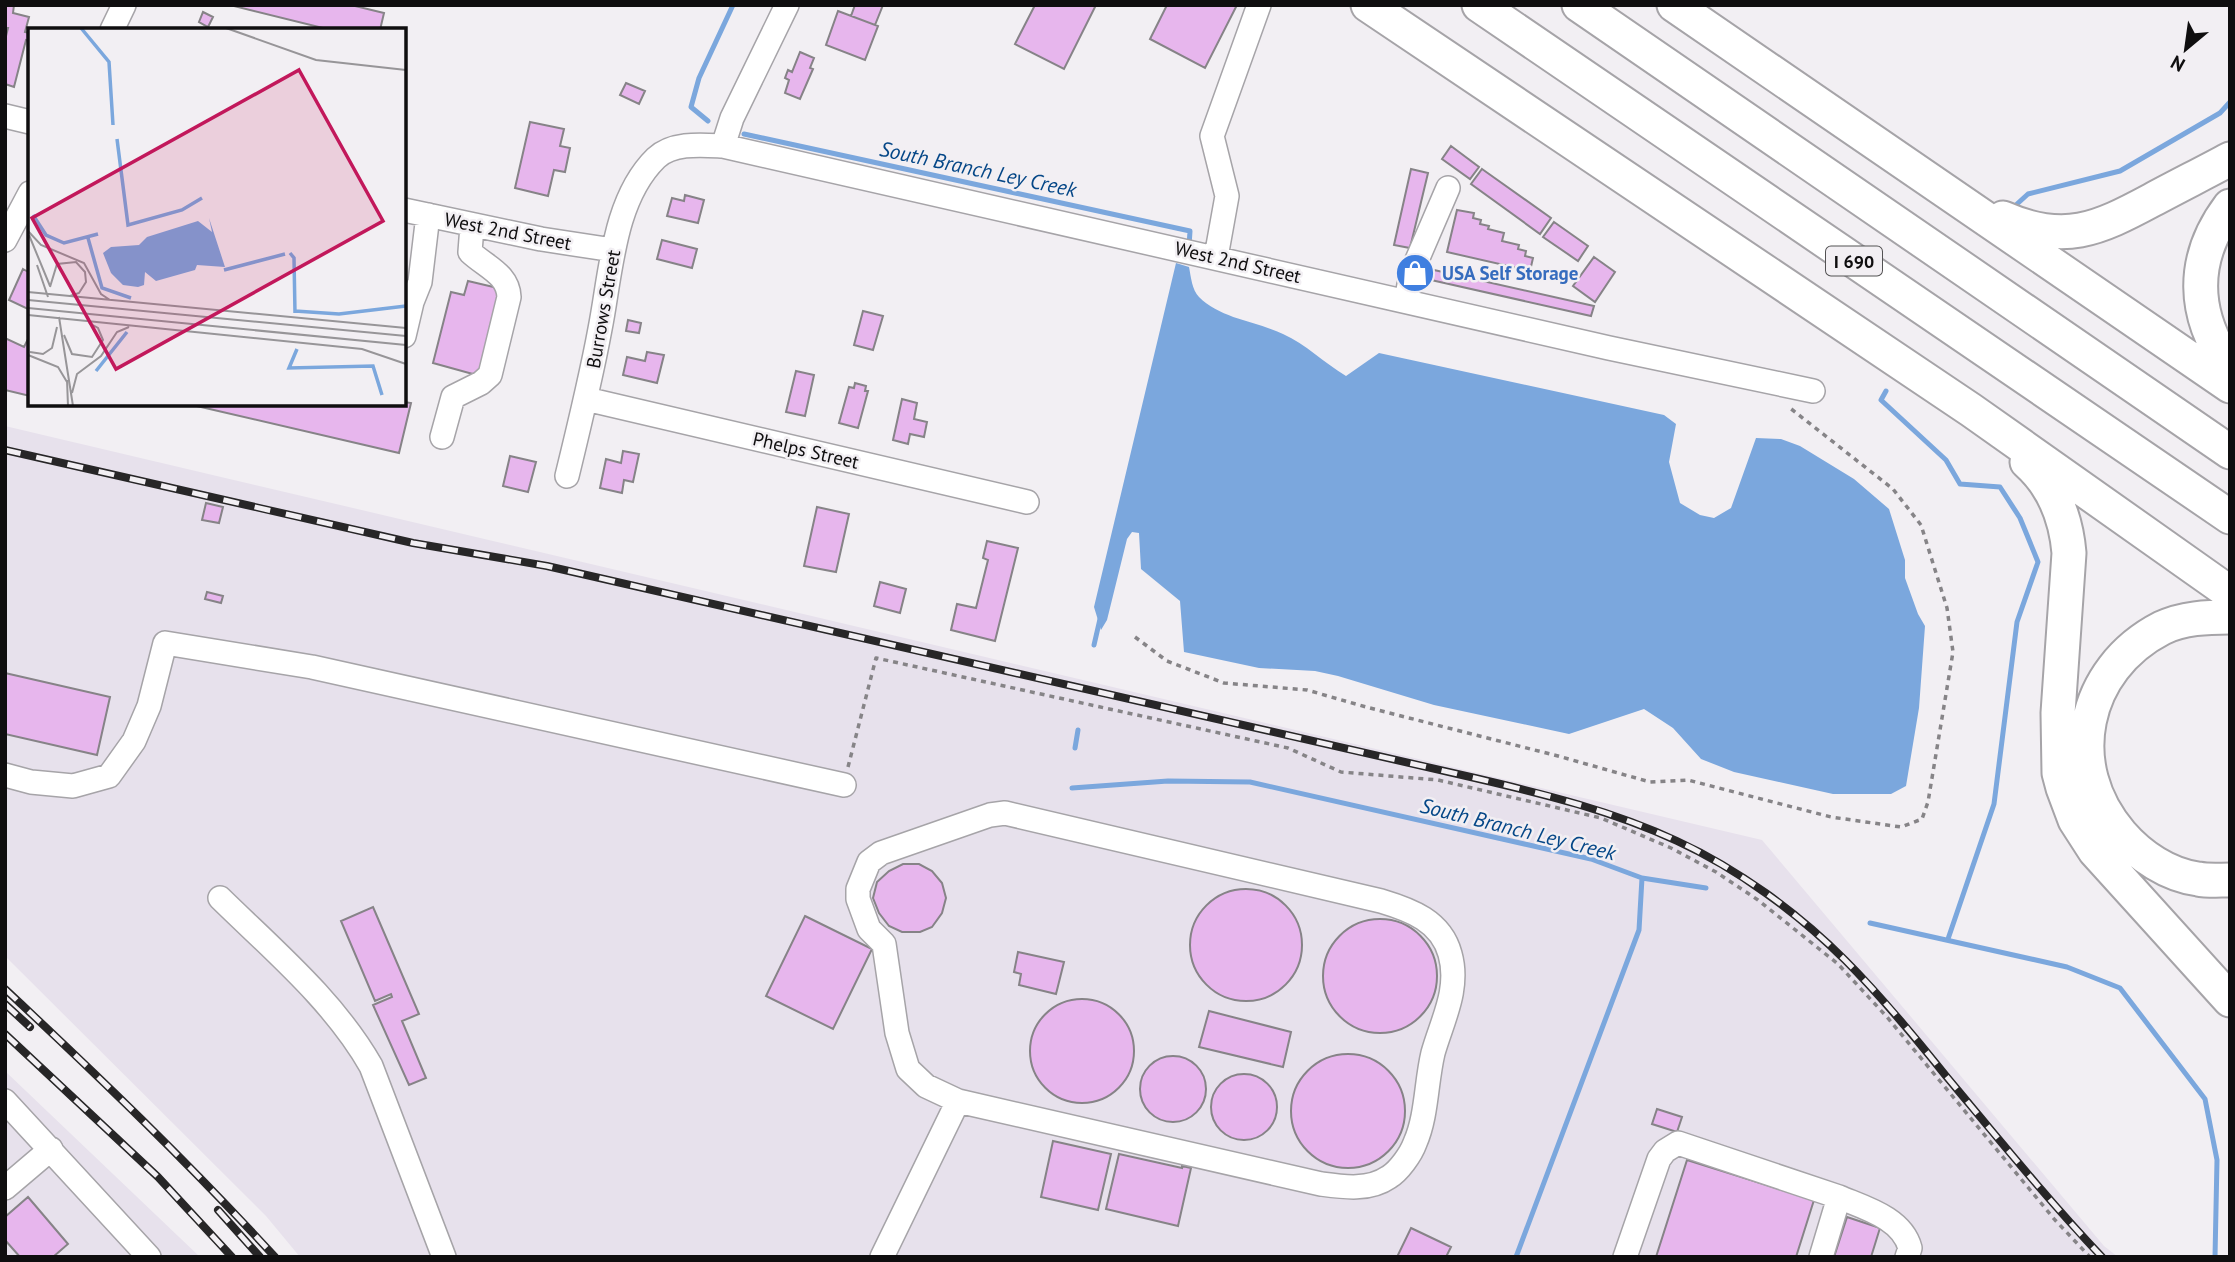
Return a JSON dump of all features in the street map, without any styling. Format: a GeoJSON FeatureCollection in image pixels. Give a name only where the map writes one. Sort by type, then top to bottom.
{"type":"FeatureCollection","features":[{"type":"Feature","properties":{"kind":"highway"},"geometry":{"type":"LineString","coordinates":[[1367,5],[1971,410],[2230,593]]}},
{"type":"Feature","properties":{"kind":"highway"},"geometry":{"type":"LineString","coordinates":[[1388,5],[1493,91]]}},
{"type":"Feature","properties":{"kind":"highway","name":"I 690"},"geometry":{"type":"LineString","coordinates":[[1479,5],[2230,517]]}},
{"type":"Feature","properties":{"kind":"highway","name":"I 690"},"geometry":{"type":"LineString","coordinates":[[1578,5],[2230,452]]}},
{"type":"Feature","properties":{"kind":"highway"},"geometry":{"type":"LineString","coordinates":[[1674,5],[2230,386]]}},
{"type":"Feature","properties":{"kind":"highway"},"geometry":{"type":"LineString","coordinates":[[1915,172],[2006,220],[2041,232],[2060,233],[2093,228],[2114,220],[2230,159]]}},
{"type":"Feature","properties":{"kind":"highway"},"geometry":{"type":"LineString","coordinates":[[2230,206],[2215,226],[2203,259],[2200,293],[2206,326],[2230,369]]}},
{"type":"Feature","properties":{"kind":"highway"},"geometry":{"type":"LineString","coordinates":[[1971,410],[2045,481],[2054,496],[2067,532],[2069,553],[2058,713],[2059,773],[2075,820],[2095,851],[2230,1000]]}},
{"type":"Feature","properties":{"kind":"highway"},"geometry":{"type":"LineString","coordinates":[[2230,617],[2201,617],[2164,627],[2137,644],[2119,660],[2095,700],[2087,730],[2086,756],[2094,793],[2110,821],[2135,850],[2165,869],[2197,879],[2230,880]]}},
{"type":"Feature","properties":{"kind":"street"},"geometry":{"type":"LineString","coordinates":[[113,28],[124,5]]}},
{"type":"Feature","properties":{"kind":"street"},"geometry":{"type":"LineString","coordinates":[[723,146],[732,118],[787,5]]}},
{"type":"Feature","properties":{"kind":"street"},"geometry":{"type":"LineString","coordinates":[[1216,257],[1227,196],[1212,136],[1259,5]]}},
{"type":"Feature","properties":{"kind":"street"},"geometry":{"type":"LineString","coordinates":[[5,116],[28,122]]}},
{"type":"Feature","properties":{"kind":"street","name":"West 2nd Street"},"geometry":{"type":"LineString","coordinates":[[664,153],[688,145],[723,146],[1813,391]]}},
{"type":"Feature","properties":{"kind":"street","name":"Burrows Street"},"geometry":{"type":"LineString","coordinates":[[567,476],[586,399],[613,250],[634,190],[656,159],[664,153]]}},
{"type":"Feature","properties":{"kind":"street"},"geometry":{"type":"LineString","coordinates":[[1406,301],[1411,274],[1448,188]]}},
{"type":"Feature","properties":{"kind":"street"},"geometry":{"type":"LineString","coordinates":[[5,240],[28,197]]}},
{"type":"Feature","properties":{"kind":"street","name":"West 2nd Street"},"geometry":{"type":"LineString","coordinates":[[406,210],[472,226],[613,250]]}},
{"type":"Feature","properties":{"kind":"street"},"geometry":{"type":"LineString","coordinates":[[406,328],[420,282],[428,215]]}},
{"type":"Feature","properties":{"kind":"street"},"geometry":{"type":"LineString","coordinates":[[442,437],[453,397],[481,383],[490,375],[509,297],[509,286],[470,252],[472,226]]}},
{"type":"Feature","properties":{"kind":"street","name":"Phelps Street"},"geometry":{"type":"LineString","coordinates":[[586,399],[1027,502]]}},
{"type":"Feature","properties":{"kind":"street"},"geometry":{"type":"LineString","coordinates":[[5,775],[31,782],[73,786],[110,776],[134,741],[149,706],[165,643],[312,667],[844,785]]}},
{"type":"Feature","properties":{"kind":"street"},"geometry":{"type":"LineString","coordinates":[[1015,813],[1381,901],[1409,910],[1428,920],[1441,935],[1450,954],[1452,986],[1448,1013],[1434,1053],[1415,1143],[1390,1177],[1371,1185],[1350,1188],[1321,1184],[958,1101],[926,1086],[908,1069],[897,1033],[884,944],[869,929],[862,914],[858,889],[869,862],[881,853],[990,815],[1015,813]]}},
{"type":"Feature","properties":{"kind":"street"},"geometry":{"type":"LineString","coordinates":[[220,898],[328,1006],[360,1047],[371,1066],[444,1257]]}},
{"type":"Feature","properties":{"kind":"street"},"geometry":{"type":"LineString","coordinates":[[5,1101],[149,1257]]}},
{"type":"Feature","properties":{"kind":"street"},"geometry":{"type":"LineString","coordinates":[[882,1257],[958,1101]]}},
{"type":"Feature","properties":{"kind":"street"},"geometry":{"type":"LineString","coordinates":[[1625,1257],[1659,1159],[1665,1151],[1678,1143],[1839,1197],[1884,1217],[1900,1228],[1910,1248],[1907,1257]]}},
{"type":"Feature","properties":{"kind":"street"},"geometry":{"type":"LineString","coordinates":[[5,1188],[51,1149]]}},
{"type":"Feature","properties":{"kind":"street"},"geometry":{"type":"LineString","coordinates":[[1821,1257],[1839,1197]]}},
{"type":"Feature","properties":{"kind":"path"},"geometry":{"type":"LineString","coordinates":[[1135,638],[1167,661],[1224,683],[1307,690],[1650,782],[1688,780],[1831,817],[1900,827],[1922,819],[1928,802],[1953,652],[1947,608],[1921,525],[1893,489],[1784,403]]}},
{"type":"Feature","properties":{"kind":"path"},"geometry":{"type":"LineString","coordinates":[[844,785],[876,658],[1288,748],[1341,772],[1438,780],[1601,818],[1671,848],[1716,872],[1758,900],[1838,964],[1887,1017],[2055,1220],[2090,1257]]}},
{"type":"Feature","properties":{"kind":"shaded area"},"geometry":{"type":"Polygon","coordinates":[[[5,426],[1762,840],[2104,1246],[2118,1257],[300,1257],[266,1216],[5,956],[5,426]]]}},
{"type":"Feature","properties":{"kind":"shaded area"},"geometry":{"type":"Polygon","coordinates":[[[5,1071],[200,1257],[5,1257],[5,1071]]]}},
{"type":"Feature","properties":{"kind":"water"},"geometry":{"type":"Polygon","coordinates":[[[1176,263],[1189,267],[1195,291],[1208,304],[1228,315],[1291,338],[1346,376],[1379,353],[1664,415],[1676,424],[1669,462],[1680,503],[1700,515],[1714,518],[1731,508],[1756,438],[1781,439],[1800,446],[1854,479],[1889,509],[1905,560],[1905,578],[1925,626],[1919,708],[1906,786],[1891,794],[1833,794],[1734,772],[1701,759],[1673,728],[1644,709],[1569,734],[1434,705],[1315,671],[1259,668],[1184,652],[1180,601],[1141,569],[1139,533],[1132,532],[1127,539],[1107,620],[1101,630],[1094,607],[1176,263]]]}},
{"type":"Feature","properties":{"kind":"building"},"geometry":{"type":"Polygon","coordinates":[[[5,5],[14,5],[13,13],[29,17],[25,32],[28,33],[28,40],[14,87],[5,84],[5,40],[8,28],[5,28],[5,5]]]}},
{"type":"Feature","properties":{"kind":"building"},"geometry":{"type":"Polygon","coordinates":[[[230,5],[351,5],[384,13],[380,28],[323,28],[230,5]]]}},
{"type":"Feature","properties":{"kind":"building"},"geometry":{"type":"Polygon","coordinates":[[[855,5],[883,5],[875,25],[851,16],[855,5]]]}},
{"type":"Feature","properties":{"kind":"building"},"geometry":{"type":"Polygon","coordinates":[[[1035,5],[1096,5],[1064,69],[1015,44],[1035,5]]]}},
{"type":"Feature","properties":{"kind":"building"},"geometry":{"type":"Polygon","coordinates":[[[1167,5],[1237,5],[1205,68],[1150,39],[1167,5]]]}},
{"type":"Feature","properties":{"kind":"building"},"geometry":{"type":"Polygon","coordinates":[[[838,11],[878,26],[865,60],[826,45],[838,11]]]}},
{"type":"Feature","properties":{"kind":"building"},"geometry":{"type":"Polygon","coordinates":[[[203,12],[213,17],[208,27],[199,22],[203,12]]]}},
{"type":"Feature","properties":{"kind":"building"},"geometry":{"type":"Polygon","coordinates":[[[800,52],[814,58],[810,68],[813,69],[800,99],[785,93],[789,80],[785,78],[788,70],[792,72],[800,52]]]}},
{"type":"Feature","properties":{"kind":"building"},"geometry":{"type":"Polygon","coordinates":[[[626,83],[645,91],[639,104],[620,95],[626,83]]]}},
{"type":"Feature","properties":{"kind":"building"},"geometry":{"type":"Polygon","coordinates":[[[530,122],[564,129],[560,146],[570,148],[565,172],[554,170],[548,196],[515,188],[530,122]]]}},
{"type":"Feature","properties":{"kind":"building"},"geometry":{"type":"Polygon","coordinates":[[[1451,146],[1479,167],[1470,179],[1442,159],[1451,146]]]}},
{"type":"Feature","properties":{"kind":"building"},"geometry":{"type":"Polygon","coordinates":[[[1411,169],[1428,173],[1410,248],[1394,245],[1411,169]]]}},
{"type":"Feature","properties":{"kind":"building"},"geometry":{"type":"Polygon","coordinates":[[[1482,169],[1551,218],[1540,234],[1471,184],[1482,169]]]}},
{"type":"Feature","properties":{"kind":"building"},"geometry":{"type":"Polygon","coordinates":[[[685,195],[704,200],[698,223],[667,216],[672,198],[684,201],[685,195]]]}},
{"type":"Feature","properties":{"kind":"building"},"geometry":{"type":"Polygon","coordinates":[[[1457,210],[1474,213],[1473,218],[1481,220],[1480,224],[1504,233],[1502,241],[1519,245],[1518,249],[1526,251],[1525,256],[1533,258],[1530,271],[1447,252],[1457,210]]]}},
{"type":"Feature","properties":{"kind":"building"},"geometry":{"type":"Polygon","coordinates":[[[1554,222],[1588,246],[1578,261],[1543,237],[1554,222]]]}},
{"type":"Feature","properties":{"kind":"building"},"geometry":{"type":"Polygon","coordinates":[[[662,240],[697,249],[692,268],[657,259],[662,240]]]}},
{"type":"Feature","properties":{"kind":"building"},"geometry":{"type":"Polygon","coordinates":[[[1594,257],[1615,272],[1595,302],[1573,286],[1594,257]]]}},
{"type":"Feature","properties":{"kind":"building"},"geometry":{"type":"Polygon","coordinates":[[[23,269],[28,272],[28,309],[9,300],[23,269]]]}},
{"type":"Feature","properties":{"kind":"building"},"geometry":{"type":"Polygon","coordinates":[[[1434,270],[1594,306],[1591,316],[1431,280],[1434,270]]]}},
{"type":"Feature","properties":{"kind":"building"},"geometry":{"type":"Polygon","coordinates":[[[468,281],[502,289],[480,376],[433,363],[451,292],[464,295],[468,281]]]}},
{"type":"Feature","properties":{"kind":"building"},"geometry":{"type":"Polygon","coordinates":[[[863,311],[883,316],[873,350],[854,345],[863,311]]]}},
{"type":"Feature","properties":{"kind":"building"},"geometry":{"type":"Polygon","coordinates":[[[628,320],[641,323],[639,333],[626,331],[628,320]]]}},
{"type":"Feature","properties":{"kind":"building"},"geometry":{"type":"Polygon","coordinates":[[[5,338],[24,347],[28,339],[28,396],[5,390],[5,338]]]}},
{"type":"Feature","properties":{"kind":"building"},"geometry":{"type":"Polygon","coordinates":[[[647,352],[664,355],[657,383],[623,375],[627,357],[645,361],[647,352]]]}},
{"type":"Feature","properties":{"kind":"building"},"geometry":{"type":"Polygon","coordinates":[[[796,371],[814,375],[805,416],[786,412],[796,371]]]}},
{"type":"Feature","properties":{"kind":"building"},"geometry":{"type":"Polygon","coordinates":[[[855,383],[866,386],[865,391],[868,391],[858,428],[839,423],[849,387],[854,388],[855,383]]]}},
{"type":"Feature","properties":{"kind":"building"},"geometry":{"type":"Polygon","coordinates":[[[902,399],[917,403],[914,419],[927,422],[924,437],[910,434],[908,444],[893,440],[902,399]]]}},
{"type":"Feature","properties":{"kind":"building"},"geometry":{"type":"Polygon","coordinates":[[[406,402],[411,403],[399,453],[197,406],[406,406],[406,402]]]}},
{"type":"Feature","properties":{"kind":"building"},"geometry":{"type":"Polygon","coordinates":[[[623,451],[639,454],[633,482],[624,480],[622,493],[600,488],[606,459],[621,463],[623,451]]]}},
{"type":"Feature","properties":{"kind":"building"},"geometry":{"type":"Polygon","coordinates":[[[510,456],[536,462],[528,492],[503,486],[510,456]]]}},
{"type":"Feature","properties":{"kind":"building"},"geometry":{"type":"Polygon","coordinates":[[[206,503],[223,507],[219,523],[202,520],[206,503]]]}},
{"type":"Feature","properties":{"kind":"building"},"geometry":{"type":"Polygon","coordinates":[[[817,507],[849,514],[836,572],[804,566],[817,507]]]}},
{"type":"Feature","properties":{"kind":"building"},"geometry":{"type":"Polygon","coordinates":[[[987,541],[1018,548],[995,641],[951,630],[957,604],[976,608],[988,560],[983,558],[987,541]]]}},
{"type":"Feature","properties":{"kind":"building"},"geometry":{"type":"Polygon","coordinates":[[[880,582],[906,589],[900,613],[874,606],[880,582]]]}},
{"type":"Feature","properties":{"kind":"building"},"geometry":{"type":"Polygon","coordinates":[[[207,592],[223,596],[221,603],[205,599],[207,592]]]}},
{"type":"Feature","properties":{"kind":"building"},"geometry":{"type":"Polygon","coordinates":[[[5,673],[110,697],[97,755],[5,734],[5,673]]]}},
{"type":"Feature","properties":{"kind":"building"},"geometry":{"type":"Polygon","coordinates":[[[903,864],[919,864],[932,871],[942,883],[946,898],[942,913],[932,927],[920,932],[902,932],[889,926],[879,913],[873,898],[877,882],[889,871],[903,864]]]}},
{"type":"Feature","properties":{"kind":"building"},"geometry":{"type":"Polygon","coordinates":[[[1246,889],[1267,893],[1286,905],[1298,924],[1302,945],[1298,966],[1286,985],[1267,997],[1246,1001],[1225,997],[1206,985],[1194,966],[1190,945],[1194,924],[1206,905],[1225,893],[1246,889]]]}},
{"type":"Feature","properties":{"kind":"building"},"geometry":{"type":"Polygon","coordinates":[[[373,907],[419,1014],[402,1021],[426,1078],[409,1085],[373,1005],[392,997],[391,994],[375,1001],[341,921],[373,907]]]}},
{"type":"Feature","properties":{"kind":"building"},"geometry":{"type":"Polygon","coordinates":[[[805,916],[872,949],[833,1029],[766,996],[805,916]]]}},
{"type":"Feature","properties":{"kind":"building"},"geometry":{"type":"Polygon","coordinates":[[[1380,919],[1402,924],[1420,936],[1432,954],[1437,976],[1432,998],[1420,1016],[1402,1028],[1380,1033],[1358,1028],[1340,1016],[1328,998],[1323,976],[1328,954],[1340,936],[1358,924],[1380,919]]]}},
{"type":"Feature","properties":{"kind":"building"},"geometry":{"type":"Polygon","coordinates":[[[1018,952],[1064,962],[1056,994],[1019,985],[1021,974],[1014,972],[1018,952]]]}},
{"type":"Feature","properties":{"kind":"building"},"geometry":{"type":"Polygon","coordinates":[[[1082,999],[1102,1003],[1119,1014],[1130,1031],[1134,1051],[1130,1071],[1119,1088],[1102,1099],[1082,1103],[1062,1099],[1045,1088],[1034,1071],[1030,1051],[1034,1031],[1045,1014],[1062,1003],[1082,999]]]}},
{"type":"Feature","properties":{"kind":"building"},"geometry":{"type":"Polygon","coordinates":[[[1209,1011],[1291,1032],[1283,1067],[1199,1047],[1209,1011]]]}},
{"type":"Feature","properties":{"kind":"building"},"geometry":{"type":"Polygon","coordinates":[[[1348,1054],[1370,1059],[1388,1071],[1400,1089],[1405,1111],[1400,1133],[1388,1151],[1370,1163],[1348,1168],[1326,1163],[1308,1151],[1296,1133],[1291,1111],[1296,1089],[1308,1071],[1326,1059],[1348,1054]]]}},
{"type":"Feature","properties":{"kind":"building"},"geometry":{"type":"Polygon","coordinates":[[[1166,1056],[1180,1056],[1192,1061],[1201,1070],[1206,1089],[1204,1102],[1197,1113],[1180,1122],[1166,1122],[1154,1117],[1145,1108],[1140,1096],[1140,1082],[1145,1070],[1154,1061],[1166,1056]]]}},
{"type":"Feature","properties":{"kind":"building"},"geometry":{"type":"Polygon","coordinates":[[[1237,1074],[1251,1074],[1263,1079],[1272,1088],[1277,1107],[1275,1120],[1268,1131],[1251,1140],[1237,1140],[1225,1135],[1216,1126],[1211,1114],[1211,1100],[1216,1088],[1225,1079],[1237,1074]]]}},
{"type":"Feature","properties":{"kind":"building"},"geometry":{"type":"Polygon","coordinates":[[[1657,1109],[1682,1117],[1677,1132],[1652,1124],[1657,1109]]]}},
{"type":"Feature","properties":{"kind":"building"},"geometry":{"type":"Polygon","coordinates":[[[1053,1141],[1111,1154],[1098,1210],[1041,1197],[1053,1141]]]}},
{"type":"Feature","properties":{"kind":"building"},"geometry":{"type":"Polygon","coordinates":[[[1119,1154],[1191,1168],[1178,1226],[1106,1209],[1119,1154]]]}},
{"type":"Feature","properties":{"kind":"building"},"geometry":{"type":"Polygon","coordinates":[[[1687,1160],[1814,1200],[1796,1257],[1656,1257],[1687,1160]]]}},
{"type":"Feature","properties":{"kind":"building"},"geometry":{"type":"Polygon","coordinates":[[[28,1197],[68,1244],[53,1257],[20,1257],[5,1240],[5,1217],[28,1197]]]}},
{"type":"Feature","properties":{"kind":"building"},"geometry":{"type":"Polygon","coordinates":[[[1847,1217],[1880,1228],[1871,1257],[1834,1257],[1847,1217]]]}},
{"type":"Feature","properties":{"kind":"building"},"geometry":{"type":"Polygon","coordinates":[[[1411,1228],[1451,1247],[1446,1257],[1397,1257],[1411,1228]]]}},
{"type":"Feature","properties":{"kind":"waterway","name":"South Branch Ley Creek"},"geometry":{"type":"LineString","coordinates":[[708,121],[691,107],[699,78],[733,5]]}},
{"type":"Feature","properties":{"kind":"waterway"},"geometry":{"type":"LineString","coordinates":[[2017,204],[2028,194],[2120,171],[2220,113],[2230,102]]}},
{"type":"Feature","properties":{"kind":"waterway","name":"South Branch Ley Creek"},"geometry":{"type":"LineString","coordinates":[[744,134],[1190,231],[1189,246]]}},
{"type":"Feature","properties":{"kind":"waterway"},"geometry":{"type":"LineString","coordinates":[[1886,391],[1881,400],[1946,460],[1960,484],[2000,487],[2020,518],[2038,562],[2017,622],[1994,804],[1948,939]]}},
{"type":"Feature","properties":{"kind":"waterway","name":"South Branch Ley Creek"},"geometry":{"type":"LineString","coordinates":[[1094,645],[1100,619]]}},
{"type":"Feature","properties":{"kind":"waterway","name":"South Branch Ley Creek"},"geometry":{"type":"LineString","coordinates":[[1075,748],[1078,730]]}},
{"type":"Feature","properties":{"kind":"waterway","name":"South Branch Ley Creek"},"geometry":{"type":"LineString","coordinates":[[1072,788],[1168,781],[1250,782],[1591,859],[1642,878],[1639,930],[1516,1257]]}},
{"type":"Feature","properties":{"kind":"waterway"},"geometry":{"type":"LineString","coordinates":[[1642,878],[1706,888]]}},
{"type":"Feature","properties":{"kind":"waterway"},"geometry":{"type":"LineString","coordinates":[[1870,923],[2067,967],[2120,988],[2205,1099],[2217,1160],[2215,1257]]}},
{"type":"Feature","properties":{"kind":"railway"},"geometry":{"type":"LineString","coordinates":[[5,450],[413,543],[547,566],[1501,784],[1578,804],[1653,830],[1700,852],[1745,879],[1787,909],[1827,943],[1884,1002],[2022,1168],[2102,1257]]}},
{"type":"Feature","properties":{"kind":"railway"},"geometry":{"type":"LineString","coordinates":[[5,989],[143,1120],[275,1257]]}},
{"type":"Feature","properties":{"kind":"railway"},"geometry":{"type":"LineString","coordinates":[[5,1004],[30,1027]]}},
{"type":"Feature","properties":{"kind":"railway"},"geometry":{"type":"LineString","coordinates":[[5,1034],[158,1177],[232,1257]]}},
{"type":"Feature","properties":{"kind":"railway"},"geometry":{"type":"LineString","coordinates":[[218,1210],[260,1257]]}},
{"type":"Feature","properties":{"kind":"place","name":"USA Self Storage"},"geometry":{"type":"Point","coordinates":[1415,273]}}]}
